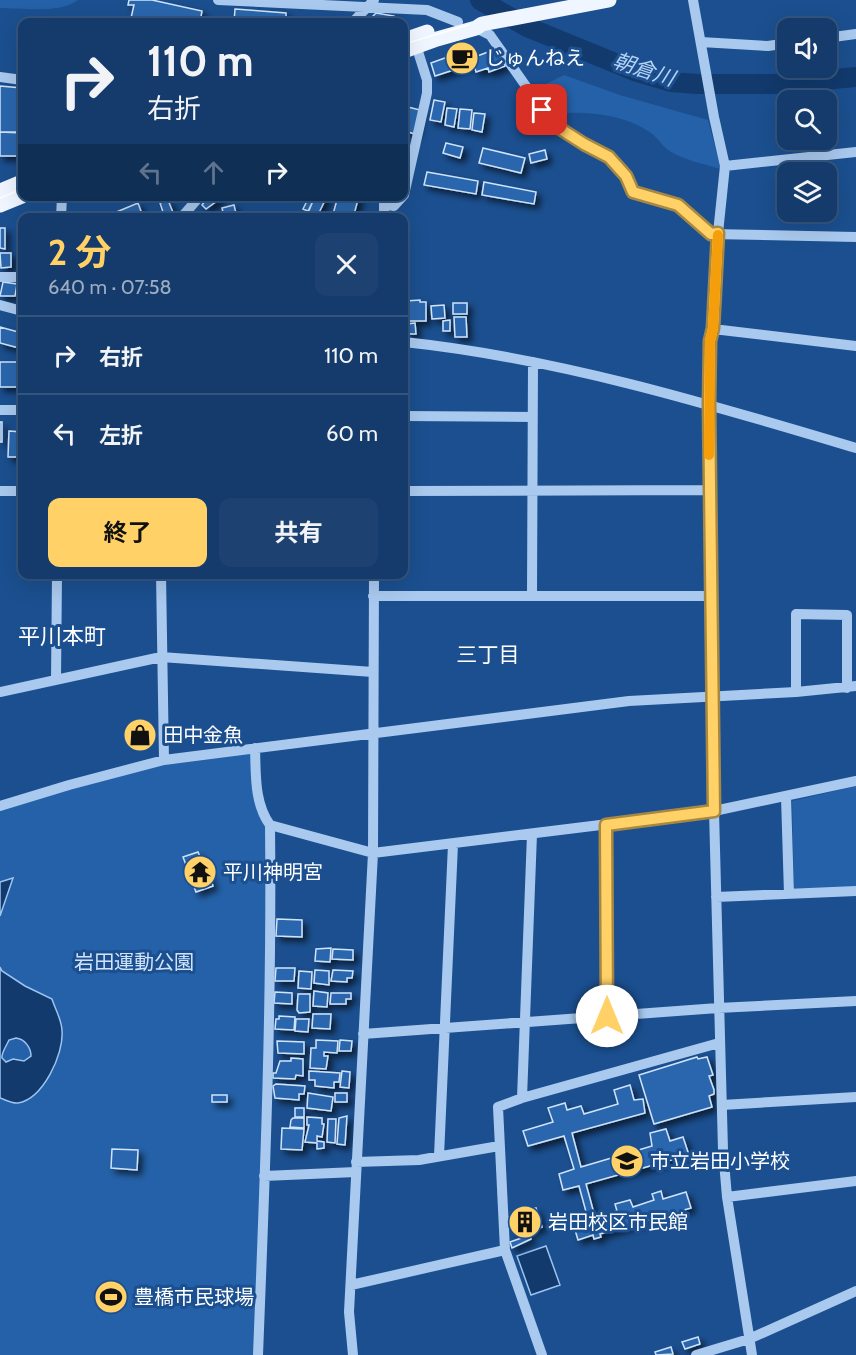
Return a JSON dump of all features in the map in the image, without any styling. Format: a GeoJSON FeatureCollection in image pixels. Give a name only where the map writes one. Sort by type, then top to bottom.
{"type":"FeatureCollection","features":[{"type":"Feature","properties":{"kind":"main road"},"geometry":{"type":"LineString","coordinates":[[409,43],[563,5],[609,0]]}},
{"type":"Feature","properties":{"kind":"main road"},"geometry":{"type":"LineString","coordinates":[[409,43],[458,22],[473,20],[479,26]]}},
{"type":"Feature","properties":{"kind":"main road"},"geometry":{"type":"LineString","coordinates":[[0,191],[18,184]]}},
{"type":"Feature","properties":{"kind":"main road"},"geometry":{"type":"LineString","coordinates":[[0,205],[18,198]]}},
{"type":"Feature","properties":{"kind":"street"},"geometry":{"type":"LineString","coordinates":[[218,0],[370,4],[427,10],[458,22]]}},
{"type":"Feature","properties":{"kind":"street"},"geometry":{"type":"LineString","coordinates":[[693,0],[712,112],[725,166],[718,233],[713,328],[710,341],[709,404],[718,1008],[727,1197],[752,1355]]}},
{"type":"Feature","properties":{"kind":"street"},"geometry":{"type":"LineString","coordinates":[[357,18],[370,4]]}},
{"type":"Feature","properties":{"kind":"street"},"geometry":{"type":"LineString","coordinates":[[479,26],[490,35],[542,110],[559,128],[609,157],[626,176],[633,192],[678,205],[711,234],[856,237]]}},
{"type":"Feature","properties":{"kind":"street"},"geometry":{"type":"LineString","coordinates":[[837,37],[856,34]]}},
{"type":"Feature","properties":{"kind":"street"},"geometry":{"type":"LineString","coordinates":[[701,42],[777,45]]}},
{"type":"Feature","properties":{"kind":"street"},"geometry":{"type":"LineString","coordinates":[[408,175],[427,93],[427,80],[409,43]]}},
{"type":"Feature","properties":{"kind":"street"},"geometry":{"type":"LineString","coordinates":[[0,77],[18,79]]}},
{"type":"Feature","properties":{"kind":"street"},"geometry":{"type":"LineString","coordinates":[[725,166],[856,152]]}},
{"type":"Feature","properties":{"kind":"street"},"geometry":{"type":"LineString","coordinates":[[185,213],[195,201]]}},
{"type":"Feature","properties":{"kind":"street"},"geometry":{"type":"LineString","coordinates":[[384,213],[384,204],[394,206],[398,201]]}},
{"type":"Feature","properties":{"kind":"street"},"geometry":{"type":"LineString","coordinates":[[0,277],[18,277]]}},
{"type":"Feature","properties":{"kind":"street"},"geometry":{"type":"LineString","coordinates":[[0,305],[18,310]]}},
{"type":"Feature","properties":{"kind":"street"},"geometry":{"type":"LineString","coordinates":[[713,328],[856,346]]}},
{"type":"Feature","properties":{"kind":"street"},"geometry":{"type":"LineString","coordinates":[[408,342],[533,362],[709,404],[856,448]]}},
{"type":"Feature","properties":{"kind":"street"},"geometry":{"type":"LineString","coordinates":[[532,595],[533,362]]}},
{"type":"Feature","properties":{"kind":"street"},"geometry":{"type":"LineString","coordinates":[[0,410],[18,410]]}},
{"type":"Feature","properties":{"kind":"street"},"geometry":{"type":"LineString","coordinates":[[408,416],[532,417]]}},
{"type":"Feature","properties":{"kind":"street"},"geometry":{"type":"LineString","coordinates":[[0,492],[18,490]]}},
{"type":"Feature","properties":{"kind":"street"},"geometry":{"type":"LineString","coordinates":[[408,491],[710,490]]}},
{"type":"Feature","properties":{"kind":"street"},"geometry":{"type":"LineString","coordinates":[[56,680],[57,579]]}},
{"type":"Feature","properties":{"kind":"street"},"geometry":{"type":"LineString","coordinates":[[161,579],[164,760]]}},
{"type":"Feature","properties":{"kind":"street"},"geometry":{"type":"LineString","coordinates":[[353,1355],[349,1312],[373,853],[374,579]]}},
{"type":"Feature","properties":{"kind":"street"},"geometry":{"type":"LineString","coordinates":[[373,596],[711,596]]}},
{"type":"Feature","properties":{"kind":"street"},"geometry":{"type":"LineString","coordinates":[[0,806],[164,760],[628,701],[796,692],[851,687],[847,615],[796,614],[796,692]]}},
{"type":"Feature","properties":{"kind":"street"},"geometry":{"type":"LineString","coordinates":[[0,692],[161,657],[373,672]]}},
{"type":"Feature","properties":{"kind":"street"},"geometry":{"type":"LineString","coordinates":[[255,748],[256,792],[265,818],[270,825],[271,894],[258,1355]]}},
{"type":"Feature","properties":{"kind":"street"},"geometry":{"type":"LineString","coordinates":[[270,825],[373,853],[714,811],[856,781]]}},
{"type":"Feature","properties":{"kind":"street"},"geometry":{"type":"LineString","coordinates":[[786,797],[789,894]]}},
{"type":"Feature","properties":{"kind":"street"},"geometry":{"type":"LineString","coordinates":[[606,825],[607,1016]]}},
{"type":"Feature","properties":{"kind":"street"},"geometry":{"type":"LineString","coordinates":[[522,1098],[532,834]]}},
{"type":"Feature","properties":{"kind":"street"},"geometry":{"type":"LineString","coordinates":[[439,1156],[453,844]]}},
{"type":"Feature","properties":{"kind":"street"},"geometry":{"type":"LineString","coordinates":[[716,897],[856,891]]}},
{"type":"Feature","properties":{"kind":"street"},"geometry":{"type":"LineString","coordinates":[[363,1034],[718,1008],[856,1001]]}},
{"type":"Feature","properties":{"kind":"street"},"geometry":{"type":"LineString","coordinates":[[543,1355],[504,1250],[498,1107],[522,1098],[719,1043]]}},
{"type":"Feature","properties":{"kind":"street"},"geometry":{"type":"LineString","coordinates":[[722,1105],[856,1097]]}},
{"type":"Feature","properties":{"kind":"street"},"geometry":{"type":"LineString","coordinates":[[264,1176],[419,1160],[499,1146]]}},
{"type":"Feature","properties":{"kind":"street"},"geometry":{"type":"LineString","coordinates":[[727,1197],[856,1181]]}},
{"type":"Feature","properties":{"kind":"street"},"geometry":{"type":"LineString","coordinates":[[351,1286],[504,1250]]}},
{"type":"Feature","properties":{"kind":"street"},"geometry":{"type":"LineString","coordinates":[[696,1355],[749,1340],[856,1291]]}},
{"type":"Feature","properties":{"kind":"green space"},"geometry":{"type":"Polygon","coordinates":[[[0,0],[78,0],[61,7],[41,9],[0,8],[0,0]]]}},
{"type":"Feature","properties":{"kind":"green space"},"geometry":{"type":"Polygon","coordinates":[[[564,75],[620,95],[708,120],[721,169],[674,153],[648,131],[619,118],[588,113],[567,113],[562,126],[549,113],[534,90],[564,75]]]}},
{"type":"Feature","properties":{"kind":"green space","name":"岩田運動公園"},"geometry":{"type":"Polygon","coordinates":[[[255,748],[256,791],[270,825],[258,1355],[0,1355],[0,806],[164,760],[255,748]]]}},
{"type":"Feature","properties":{"kind":"green space"},"geometry":{"type":"Polygon","coordinates":[[[856,786],[856,887],[794,890],[792,801],[856,786]]]}},
{"type":"Feature","properties":{"kind":"shaded area"},"geometry":{"type":"Polygon","coordinates":[[[13,878],[0,916],[0,882],[13,878]]]}},
{"type":"Feature","properties":{"kind":"shaded area"},"geometry":{"type":"Polygon","coordinates":[[[0,967],[2,971],[25,986],[52,999],[62,1027],[62,1041],[56,1063],[36,1093],[18,1103],[0,1098],[0,967]],[[16,1038],[9,1040],[3,1051],[2,1058],[6,1062],[13,1059],[24,1061],[31,1056],[27,1044],[16,1038]]]}},
{"type":"Feature","properties":{"kind":"shaded area"},"geometry":{"type":"Polygon","coordinates":[[[546,1246],[560,1285],[531,1295],[517,1256],[546,1246]]]}},
{"type":"Feature","properties":{"kind":"building"},"geometry":{"type":"Polygon","coordinates":[[[129,0],[152,0],[202,11],[201,18],[131,18],[134,5],[128,5],[129,0]]]}},
{"type":"Feature","properties":{"kind":"building"},"geometry":{"type":"Polygon","coordinates":[[[235,9],[286,13],[286,18],[234,18],[235,9]]]}},
{"type":"Feature","properties":{"kind":"building"},"geometry":{"type":"Polygon","coordinates":[[[376,13],[394,16],[394,18],[371,18],[376,13]]]}},
{"type":"Feature","properties":{"kind":"building"},"geometry":{"type":"Polygon","coordinates":[[[496,49],[505,66],[489,72],[488,68],[476,72],[472,58],[496,49]]]}},
{"type":"Feature","properties":{"kind":"building"},"geometry":{"type":"Polygon","coordinates":[[[467,50],[472,64],[435,76],[431,63],[467,50]]]}},
{"type":"Feature","properties":{"kind":"building"},"geometry":{"type":"Polygon","coordinates":[[[0,86],[18,88],[18,132],[0,132],[0,86]]]}},
{"type":"Feature","properties":{"kind":"building"},"geometry":{"type":"Polygon","coordinates":[[[434,100],[445,102],[441,122],[430,120],[434,100]]]}},
{"type":"Feature","properties":{"kind":"building"},"geometry":{"type":"Polygon","coordinates":[[[408,107],[420,110],[415,134],[408,132],[408,107]]]}},
{"type":"Feature","properties":{"kind":"building"},"geometry":{"type":"Polygon","coordinates":[[[447,108],[457,109],[454,127],[445,125],[447,108]]]}},
{"type":"Feature","properties":{"kind":"building"},"geometry":{"type":"Polygon","coordinates":[[[460,109],[472,110],[470,129],[458,128],[460,109]]]}},
{"type":"Feature","properties":{"kind":"building"},"geometry":{"type":"Polygon","coordinates":[[[474,113],[485,114],[482,132],[472,130],[474,113]]]}},
{"type":"Feature","properties":{"kind":"building"},"geometry":{"type":"Polygon","coordinates":[[[0,132],[18,133],[18,156],[0,156],[0,132]]]}},
{"type":"Feature","properties":{"kind":"building"},"geometry":{"type":"Polygon","coordinates":[[[446,143],[463,147],[460,158],[443,153],[446,143]]]}},
{"type":"Feature","properties":{"kind":"building"},"geometry":{"type":"Polygon","coordinates":[[[483,148],[525,158],[521,173],[479,163],[483,148]]]}},
{"type":"Feature","properties":{"kind":"building"},"geometry":{"type":"Polygon","coordinates":[[[545,150],[547,159],[531,163],[529,154],[545,150]]]}},
{"type":"Feature","properties":{"kind":"building"},"geometry":{"type":"Polygon","coordinates":[[[427,172],[478,181],[476,194],[424,185],[427,172]]]}},
{"type":"Feature","properties":{"kind":"building"},"geometry":{"type":"Polygon","coordinates":[[[484,182],[536,192],[534,204],[482,195],[484,182]]]}},
{"type":"Feature","properties":{"kind":"building"},"geometry":{"type":"Polygon","coordinates":[[[168,201],[173,213],[163,213],[160,203],[168,201]]]}},
{"type":"Feature","properties":{"kind":"building"},"geometry":{"type":"Polygon","coordinates":[[[205,201],[217,201],[206,209],[202,205],[205,201]]]}},
{"type":"Feature","properties":{"kind":"building"},"geometry":{"type":"Polygon","coordinates":[[[307,201],[313,201],[308,211],[303,209],[307,201]]]}},
{"type":"Feature","properties":{"kind":"building"},"geometry":{"type":"Polygon","coordinates":[[[313,201],[325,201],[319,213],[308,213],[313,201]]]}},
{"type":"Feature","properties":{"kind":"building"},"geometry":{"type":"Polygon","coordinates":[[[337,201],[358,201],[354,213],[333,213],[337,201]]]}},
{"type":"Feature","properties":{"kind":"building"},"geometry":{"type":"Polygon","coordinates":[[[138,203],[142,213],[114,213],[138,203]]]}},
{"type":"Feature","properties":{"kind":"building"},"geometry":{"type":"Polygon","coordinates":[[[234,205],[236,213],[220,213],[223,212],[222,208],[234,205]]]}},
{"type":"Feature","properties":{"kind":"building"},"geometry":{"type":"Polygon","coordinates":[[[0,228],[5,228],[5,249],[0,248],[0,228]]]}},
{"type":"Feature","properties":{"kind":"building"},"geometry":{"type":"Polygon","coordinates":[[[0,253],[11,253],[11,267],[1,268],[0,253]]]}},
{"type":"Feature","properties":{"kind":"building"},"geometry":{"type":"Polygon","coordinates":[[[3,282],[17,284],[15,296],[0,296],[3,282]]]}},
{"type":"Feature","properties":{"kind":"building"},"geometry":{"type":"Polygon","coordinates":[[[408,301],[426,302],[426,321],[408,321],[408,301]]]}},
{"type":"Feature","properties":{"kind":"building"},"geometry":{"type":"Polygon","coordinates":[[[453,303],[467,303],[467,314],[453,314],[453,303]]]}},
{"type":"Feature","properties":{"kind":"building"},"geometry":{"type":"Polygon","coordinates":[[[444,305],[445,318],[432,319],[431,306],[444,305]]]}},
{"type":"Feature","properties":{"kind":"building"},"geometry":{"type":"Polygon","coordinates":[[[454,317],[466,317],[467,337],[455,337],[454,317]]]}},
{"type":"Feature","properties":{"kind":"building"},"geometry":{"type":"Polygon","coordinates":[[[450,320],[450,331],[443,331],[443,321],[450,320]]]}},
{"type":"Feature","properties":{"kind":"building"},"geometry":{"type":"Polygon","coordinates":[[[415,323],[416,334],[408,334],[408,324],[415,323]]]}},
{"type":"Feature","properties":{"kind":"building"},"geometry":{"type":"Polygon","coordinates":[[[0,327],[18,332],[18,348],[0,343],[0,327]]]}},
{"type":"Feature","properties":{"kind":"building"},"geometry":{"type":"Polygon","coordinates":[[[0,362],[18,362],[18,387],[0,387],[0,362]]]}},
{"type":"Feature","properties":{"kind":"building"},"geometry":{"type":"Polygon","coordinates":[[[0,422],[2,422],[2,442],[0,442],[0,422]]]}},
{"type":"Feature","properties":{"kind":"building"},"geometry":{"type":"Polygon","coordinates":[[[9,431],[18,432],[18,457],[8,457],[9,431]]]}},
{"type":"Feature","properties":{"kind":"building","name":"平川神明宮"},"geometry":{"type":"Polygon","coordinates":[[[198,852],[203,864],[205,863],[213,886],[196,892],[190,876],[193,875],[190,869],[188,870],[183,857],[198,852]]]}},
{"type":"Feature","properties":{"kind":"building"},"geometry":{"type":"Polygon","coordinates":[[[277,919],[302,920],[302,937],[276,936],[277,919]]]}},
{"type":"Feature","properties":{"kind":"building"},"geometry":{"type":"Polygon","coordinates":[[[331,948],[330,962],[315,961],[316,949],[331,948]]]}},
{"type":"Feature","properties":{"kind":"building"},"geometry":{"type":"Polygon","coordinates":[[[333,949],[353,950],[353,960],[332,959],[333,949]]]}},
{"type":"Feature","properties":{"kind":"building"},"geometry":{"type":"Polygon","coordinates":[[[276,968],[295,968],[294,981],[275,981],[276,968]]]}},
{"type":"Feature","properties":{"kind":"building"},"geometry":{"type":"Polygon","coordinates":[[[315,970],[329,971],[329,985],[314,983],[315,970]]]}},
{"type":"Feature","properties":{"kind":"building"},"geometry":{"type":"Polygon","coordinates":[[[333,970],[353,971],[352,978],[347,978],[347,982],[331,981],[333,970]]]}},
{"type":"Feature","properties":{"kind":"building"},"geometry":{"type":"Polygon","coordinates":[[[299,971],[312,972],[311,989],[298,988],[299,971]]]}},
{"type":"Feature","properties":{"kind":"building"},"geometry":{"type":"Polygon","coordinates":[[[314,991],[328,993],[327,1007],[313,1006],[314,991]]]}},
{"type":"Feature","properties":{"kind":"building"},"geometry":{"type":"Polygon","coordinates":[[[275,992],[292,993],[292,1004],[274,1003],[275,992]]]}},
{"type":"Feature","properties":{"kind":"building"},"geometry":{"type":"Polygon","coordinates":[[[331,993],[351,993],[351,999],[346,999],[346,1004],[330,1004],[331,993]]]}},
{"type":"Feature","properties":{"kind":"building"},"geometry":{"type":"Polygon","coordinates":[[[298,994],[310,994],[310,1012],[299,1013],[297,1010],[298,994]]]}},
{"type":"Feature","properties":{"kind":"building"},"geometry":{"type":"Polygon","coordinates":[[[313,1014],[331,1014],[330,1029],[312,1028],[313,1014]]]}},
{"type":"Feature","properties":{"kind":"building"},"geometry":{"type":"Polygon","coordinates":[[[279,1016],[295,1017],[294,1030],[275,1029],[276,1019],[279,1019],[279,1016]]]}},
{"type":"Feature","properties":{"kind":"building"},"geometry":{"type":"Polygon","coordinates":[[[296,1019],[309,1019],[308,1032],[295,1031],[296,1019]]]}},
{"type":"Feature","properties":{"kind":"building"},"geometry":{"type":"Polygon","coordinates":[[[316,1040],[338,1041],[337,1053],[324,1052],[324,1056],[328,1056],[326,1069],[310,1068],[311,1048],[316,1048],[316,1040]]]}},
{"type":"Feature","properties":{"kind":"building"},"geometry":{"type":"Polygon","coordinates":[[[340,1040],[352,1041],[351,1051],[339,1051],[340,1040]]]}},
{"type":"Feature","properties":{"kind":"building"},"geometry":{"type":"Polygon","coordinates":[[[277,1041],[304,1042],[304,1054],[278,1053],[277,1041]]]}},
{"type":"Feature","properties":{"kind":"building"},"geometry":{"type":"Polygon","coordinates":[[[697,1057],[698,1059],[707,1057],[713,1075],[709,1076],[714,1090],[714,1094],[709,1096],[712,1107],[654,1124],[639,1075],[697,1057]]]}},
{"type":"Feature","properties":{"kind":"building"},"geometry":{"type":"Polygon","coordinates":[[[291,1058],[303,1059],[303,1076],[296,1075],[295,1079],[273,1078],[273,1073],[276,1073],[280,1061],[291,1061],[291,1058]]]}},
{"type":"Feature","properties":{"kind":"building"},"geometry":{"type":"Polygon","coordinates":[[[309,1071],[340,1073],[339,1082],[334,1082],[334,1088],[315,1086],[315,1080],[309,1080],[309,1071]]]}},
{"type":"Feature","properties":{"kind":"building"},"geometry":{"type":"Polygon","coordinates":[[[342,1071],[350,1072],[349,1088],[340,1087],[342,1071]]]}},
{"type":"Feature","properties":{"kind":"building"},"geometry":{"type":"Polygon","coordinates":[[[276,1084],[305,1086],[304,1094],[299,1094],[299,1100],[275,1098],[273,1086],[276,1084]]]}},
{"type":"Feature","properties":{"kind":"building"},"geometry":{"type":"Polygon","coordinates":[[[630,1085],[634,1100],[643,1099],[645,1113],[572,1133],[581,1167],[652,1146],[650,1133],[666,1129],[670,1141],[683,1137],[689,1155],[586,1184],[595,1217],[617,1211],[615,1204],[630,1200],[633,1207],[654,1200],[652,1194],[661,1191],[663,1199],[686,1192],[691,1208],[600,1234],[601,1237],[594,1239],[593,1235],[578,1240],[573,1223],[588,1219],[579,1186],[563,1190],[559,1174],[574,1169],[564,1136],[528,1146],[523,1131],[553,1122],[548,1108],[565,1103],[567,1110],[581,1106],[584,1114],[618,1104],[614,1090],[630,1085]]]}},
{"type":"Feature","properties":{"kind":"building"},"geometry":{"type":"Polygon","coordinates":[[[308,1093],[333,1097],[331,1111],[307,1108],[308,1093]]]}},
{"type":"Feature","properties":{"kind":"building"},"geometry":{"type":"Polygon","coordinates":[[[335,1093],[347,1093],[347,1102],[335,1102],[335,1093]]]}},
{"type":"Feature","properties":{"kind":"building"},"geometry":{"type":"Polygon","coordinates":[[[212,1095],[227,1095],[227,1102],[212,1102],[212,1095]]]}},
{"type":"Feature","properties":{"kind":"building"},"geometry":{"type":"Polygon","coordinates":[[[295,1108],[304,1108],[304,1117],[295,1117],[295,1108]]]}},
{"type":"Feature","properties":{"kind":"building"},"geometry":{"type":"Polygon","coordinates":[[[347,1116],[345,1145],[337,1144],[339,1118],[347,1116]]]}},
{"type":"Feature","properties":{"kind":"building"},"geometry":{"type":"Polygon","coordinates":[[[307,1117],[322,1118],[322,1124],[324,1124],[322,1137],[317,1136],[317,1141],[324,1142],[324,1148],[317,1149],[317,1143],[305,1142],[309,1125],[307,1125],[307,1117]]]}},
{"type":"Feature","properties":{"kind":"building"},"geometry":{"type":"Polygon","coordinates":[[[293,1118],[304,1118],[304,1128],[290,1127],[293,1118]]]}},
{"type":"Feature","properties":{"kind":"building"},"geometry":{"type":"Polygon","coordinates":[[[328,1119],[336,1119],[335,1143],[327,1142],[328,1119]]]}},
{"type":"Feature","properties":{"kind":"building"},"geometry":{"type":"Polygon","coordinates":[[[282,1128],[304,1129],[302,1150],[281,1149],[282,1128]]]}},
{"type":"Feature","properties":{"kind":"building"},"geometry":{"type":"Polygon","coordinates":[[[112,1149],[138,1150],[137,1170],[111,1168],[112,1149]]]}},
{"type":"Feature","properties":{"kind":"building","name":"岩田校区市民館"},"geometry":{"type":"Polygon","coordinates":[[[536,1208],[542,1227],[521,1235],[520,1232],[515,1234],[509,1217],[536,1208]]]}},
{"type":"Feature","properties":{"kind":"building"},"geometry":{"type":"Polygon","coordinates":[[[530,1235],[531,1239],[512,1248],[510,1242],[530,1235]]]}},
{"type":"Feature","properties":{"kind":"building"},"geometry":{"type":"Polygon","coordinates":[[[698,1337],[700,1344],[685,1349],[682,1342],[698,1337]]]}},
{"type":"Feature","properties":{"kind":"building"},"geometry":{"type":"Polygon","coordinates":[[[671,1347],[673,1354],[656,1355],[655,1352],[671,1347]]]}},
{"type":"Feature","properties":{"kind":"waterway","name":"朝倉川"},"geometry":{"type":"LineString","coordinates":[[480,0],[527,27],[637,72],[671,82],[777,84],[856,77]]}},
{"type":"Feature","properties":{"kind":"tram line"},"geometry":{"type":"LineString","coordinates":[[408,43],[468,25]]}},
{"type":"Feature","properties":{"kind":"tram line"},"geometry":{"type":"LineString","coordinates":[[0,198],[18,191]]}},
{"type":"Feature","properties":{"kind":"slow traffic"},"geometry":{"type":"LineString","coordinates":[[709,455],[710,341],[713,328],[718,235]]}},
{"type":"Feature","properties":{"kind":"place","name":"じゅんねえ"},"geometry":{"type":"Point","coordinates":[462,58]}},
{"type":"Feature","properties":{"kind":"place","name":"田中金魚"},"geometry":{"type":"Point","coordinates":[140,735]}},
{"type":"Feature","properties":{"kind":"place","name":"平川神明宮"},"geometry":{"type":"Point","coordinates":[200,872]}},
{"type":"Feature","properties":{"kind":"place","name":"市立岩田小学校"},"geometry":{"type":"Point","coordinates":[627,1161]}},
{"type":"Feature","properties":{"kind":"place","name":"岩田校区市民館"},"geometry":{"type":"Point","coordinates":[525,1222]}},
{"type":"Feature","properties":{"kind":"place","name":"豊橋市民球場"},"geometry":{"type":"Point","coordinates":[111,1297]}},
{"type":"Feature","properties":{"kind":"district","name":"平川本町"},"geometry":{"type":"Point","coordinates":[62,636]}},
{"type":"Feature","properties":{"kind":"district","name":"三丁目"},"geometry":{"type":"Point","coordinates":[488,654]}},
{"type":"Feature","properties":{"kind":"route"},"geometry":{"type":"LineString","coordinates":[[542,110],[559,128],[609,157],[626,176],[633,192],[678,205],[711,234],[718,233],[713,328],[710,341],[709,404],[714,811],[606,825],[607,1016]]}}]}
